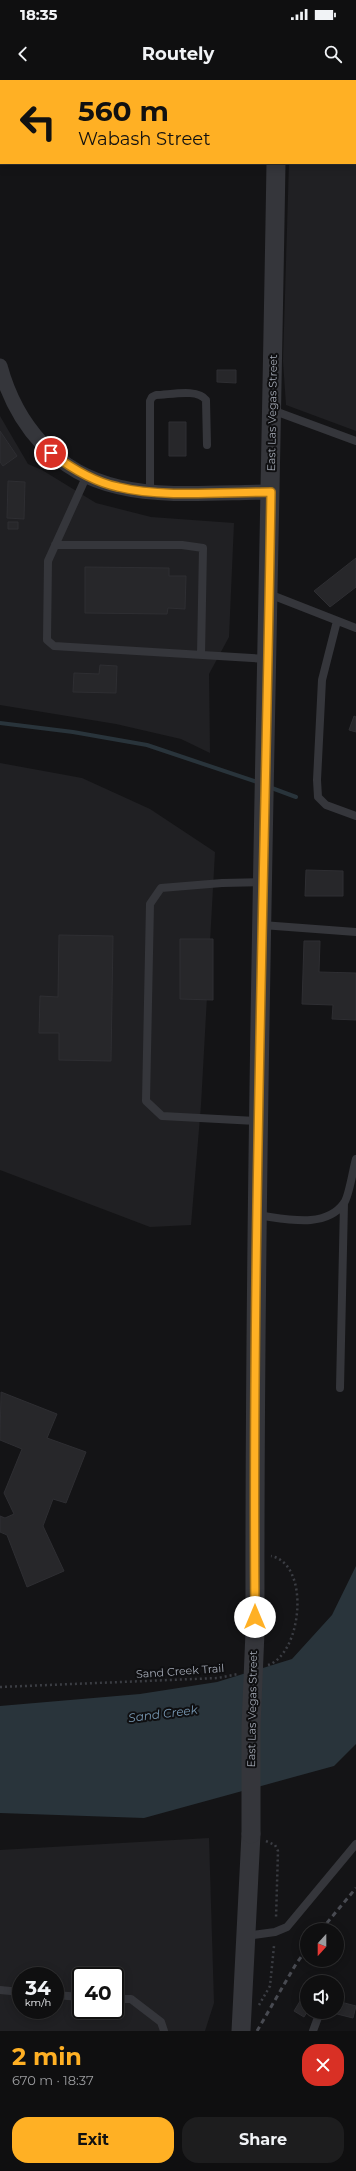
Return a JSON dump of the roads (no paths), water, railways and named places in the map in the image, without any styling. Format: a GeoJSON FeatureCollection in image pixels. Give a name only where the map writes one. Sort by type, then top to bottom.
{"type":"FeatureCollection","features":[{"type":"Feature","properties":{"kind":"street","name":"East Las Vegas Street"},"geometry":{"type":"LineString","coordinates":[[241,2031],[245,1936],[257,1835],[251,1726],[255,1632],[256,1215],[268,659],[276,164]]}},
{"type":"Feature","properties":{"kind":"street"},"geometry":{"type":"LineString","coordinates":[[0,366],[11,402],[35,437],[51,453],[87,476],[119,488],[150,491],[271,492]]}},
{"type":"Feature","properties":{"kind":"lane"},"geometry":{"type":"LineString","coordinates":[[150,491],[150,401],[152,397],[156,395],[190,394],[204,396],[206,400],[207,445]]}},
{"type":"Feature","properties":{"kind":"lane"},"geometry":{"type":"LineString","coordinates":[[272,410],[356,441]]}},
{"type":"Feature","properties":{"kind":"lane"},"geometry":{"type":"LineString","coordinates":[[87,476],[48,561],[47,640],[54,646],[268,659]]}},
{"type":"Feature","properties":{"kind":"lane"},"geometry":{"type":"LineString","coordinates":[[55,545],[182,545],[203,548],[201,655]]}},
{"type":"Feature","properties":{"kind":"lane"},"geometry":{"type":"LineString","coordinates":[[269,594],[356,628]]}},
{"type":"Feature","properties":{"kind":"lane"},"geometry":{"type":"LineString","coordinates":[[337,621],[322,680],[317,780],[318,797],[326,805],[356,816]]}},
{"type":"Feature","properties":{"kind":"lane"},"geometry":{"type":"LineString","coordinates":[[258,1121],[162,1116],[146,1101],[146,1085],[150,904],[161,888],[222,883],[263,882]]}},
{"type":"Feature","properties":{"kind":"lane"},"geometry":{"type":"LineString","coordinates":[[262,925],[356,932]]}},
{"type":"Feature","properties":{"kind":"lane"},"geometry":{"type":"LineString","coordinates":[[340,1388],[344,1203],[356,1159]]}},
{"type":"Feature","properties":{"kind":"lane"},"geometry":{"type":"LineString","coordinates":[[256,1215],[308,1221],[331,1215],[344,1203]]}},
{"type":"Feature","properties":{"kind":"lane"},"geometry":{"type":"LineString","coordinates":[[245,1936],[275,1932],[287,1927],[356,1844]]}},
{"type":"Feature","properties":{"kind":"lane"},"geometry":{"type":"LineString","coordinates":[[0,1990],[12,1991]]}},
{"type":"Feature","properties":{"kind":"lane"},"geometry":{"type":"LineString","coordinates":[[124,2000],[131,2000],[161,2022],[164,2031]]}},
{"type":"Feature","properties":{"kind":"lane"},"geometry":{"type":"LineString","coordinates":[[313,2031],[317,2019]]}},
{"type":"Feature","properties":{"kind":"water","name":"Sand Creek"},"geometry":{"type":"Polygon","coordinates":[[[356,1566],[356,1744],[334,1766],[144,1818],[0,1813],[0,1706],[140,1694],[217,1682],[292,1659],[332,1615],[356,1566]]]}},
{"type":"Feature","properties":{"kind":"waterway"},"geometry":{"type":"LineString","coordinates":[[0,723],[73,732],[147,745],[260,783]]}},
{"type":"Feature","properties":{"kind":"waterway"},"geometry":{"type":"LineString","coordinates":[[269,787],[296,797]]}},
{"type":"Feature","properties":{"kind":"railway"},"geometry":{"type":"LineString","coordinates":[[327,1923],[356,1888]]}},
{"type":"Feature","properties":{"kind":"railway"},"geometry":{"type":"LineString","coordinates":[[257,2031],[300,1959]]}}]}
